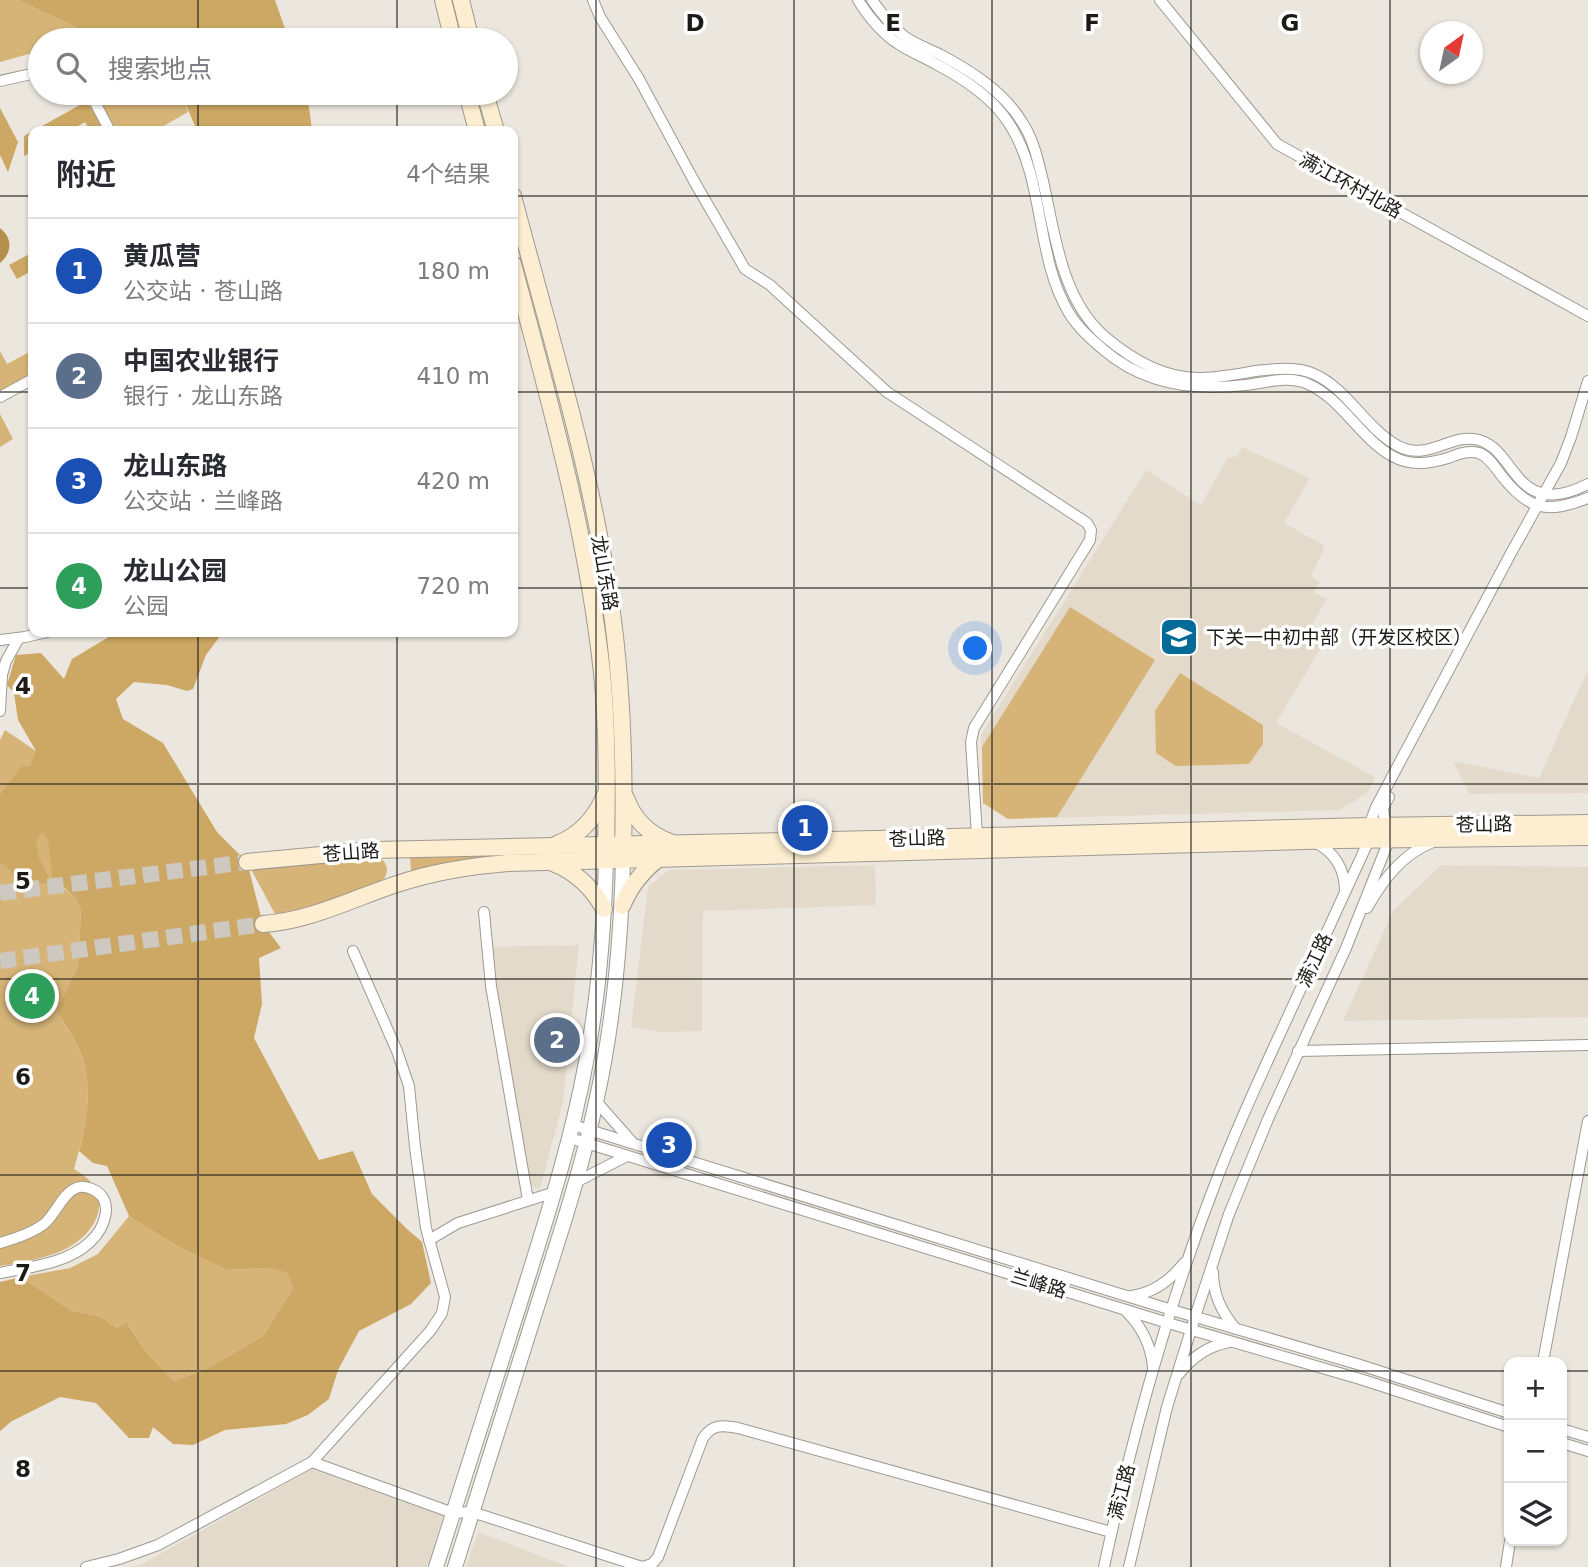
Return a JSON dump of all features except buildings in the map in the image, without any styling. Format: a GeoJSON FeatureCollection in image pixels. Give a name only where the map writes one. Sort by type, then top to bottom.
{"type":"FeatureCollection","features":[{"type":"Feature","properties":{"kind":"main road"},"geometry":{"type":"LineString","coordinates":[[443,0],[450,28]]}},
{"type":"Feature","properties":{"kind":"main road"},"geometry":{"type":"LineString","coordinates":[[461,0],[468,28]]}},
{"type":"Feature","properties":{"kind":"main road"},"geometry":{"type":"LineString","coordinates":[[470,105],[476,126]]}},
{"type":"Feature","properties":{"kind":"main road"},"geometry":{"type":"LineString","coordinates":[[488,105],[495,126]]}},
{"type":"Feature","properties":{"kind":"main road","name":"龙山东路"},"geometry":{"type":"LineString","coordinates":[[518,215],[585,468],[610,599],[620,673],[624,732],[624,852]]}},
{"type":"Feature","properties":{"kind":"main road","name":"龙山东路"},"geometry":{"type":"LineString","coordinates":[[518,283],[565,460],[586,561],[602,674],[606,732],[606,853]]}},
{"type":"Feature","properties":{"kind":"main road"},"geometry":{"type":"LineString","coordinates":[[604,909],[581,879],[566,869],[552,854],[587,825],[607,788]]}},
{"type":"Feature","properties":{"kind":"main road"},"geometry":{"type":"LineString","coordinates":[[624,793],[633,815],[643,827],[657,836],[680,844]]}},
{"type":"Feature","properties":{"kind":"main road","name":"苍山路"},"geometry":{"type":"LineString","coordinates":[[247,862],[374,850],[606,853],[680,844],[977,835],[1369,833],[1588,822]]}},
{"type":"Feature","properties":{"kind":"main road","name":"苍山路"},"geometry":{"type":"LineString","coordinates":[[1388,832],[1442,839],[1588,836]]}},
{"type":"Feature","properties":{"kind":"main road","name":"苍山路"},"geometry":{"type":"LineString","coordinates":[[624,852],[658,859],[1312,841],[1369,833]]}},
{"type":"Feature","properties":{"kind":"main road","name":"苍山路"},"geometry":{"type":"LineString","coordinates":[[263,924],[320,911],[401,882],[439,872],[552,854]]}},
{"type":"Feature","properties":{"kind":"main road"},"geometry":{"type":"LineString","coordinates":[[622,906],[639,876],[658,859]]}},
{"type":"Feature","properties":{"kind":"street"},"geometry":{"type":"LineString","coordinates":[[593,0],[600,17],[639,79],[745,269],[769,285],[887,392],[1087,523],[1091,530],[1090,540],[975,727],[971,742],[977,835]]}},
{"type":"Feature","properties":{"kind":"street"},"geometry":{"type":"LineString","coordinates":[[858,0],[890,38],[971,86],[996,108],[1009,124],[1028,168],[1053,274],[1063,301],[1140,362],[1176,376],[1198,378],[1288,369],[1303,370],[1326,381],[1383,436],[1405,449],[1427,451],[1468,439],[1485,442],[1503,456],[1524,484],[1548,494],[1570,493],[1588,484]]}},
{"type":"Feature","properties":{"kind":"street"},"geometry":{"type":"LineString","coordinates":[[872,0],[901,33],[981,80],[1004,99],[1018,116],[1034,147],[1076,312],[1088,335],[1122,364],[1163,382],[1194,386],[1222,387],[1288,380],[1309,384],[1333,400],[1383,450],[1401,460],[1424,464],[1473,452],[1481,454],[1492,463],[1518,494],[1540,506],[1559,507],[1588,498]]}},
{"type":"Feature","properties":{"kind":"street","name":"满江环村北路"},"geometry":{"type":"LineString","coordinates":[[1160,0],[1277,144],[1588,316]]}},
{"type":"Feature","properties":{"kind":"street"},"geometry":{"type":"LineString","coordinates":[[0,80],[28,74]]}},
{"type":"Feature","properties":{"kind":"street"},"geometry":{"type":"LineString","coordinates":[[96,105],[107,126]]}},
{"type":"Feature","properties":{"kind":"street"},"geometry":{"type":"LineString","coordinates":[[1250,372],[1251,384]]}},
{"type":"Feature","properties":{"kind":"street","name":"满江路"},"geometry":{"type":"LineString","coordinates":[[1548,494],[1566,451],[1588,381]]}},
{"type":"Feature","properties":{"kind":"street"},"geometry":{"type":"LineString","coordinates":[[0,397],[28,382]]}},
{"type":"Feature","properties":{"kind":"street","name":"满江路"},"geometry":{"type":"LineString","coordinates":[[1104,1567],[1153,1370],[1193,1245],[1230,1147],[1345,893],[1369,833],[1376,807],[1540,506],[1561,479],[1588,405]]}},
{"type":"Feature","properties":{"kind":"street","name":"满江路"},"geometry":{"type":"LineString","coordinates":[[1129,1567],[1176,1379],[1215,1255],[1244,1176],[1346,948],[1388,832],[1383,808],[1540,506]]}},
{"type":"Feature","properties":{"kind":"street"},"geometry":{"type":"LineString","coordinates":[[0,640],[28,636]]}},
{"type":"Feature","properties":{"kind":"street"},"geometry":{"type":"LineString","coordinates":[[0,711],[1,672],[19,638]]}},
{"type":"Feature","properties":{"kind":"street"},"geometry":{"type":"LineString","coordinates":[[1346,948],[1376,893],[1394,870],[1414,852],[1442,839]]}},
{"type":"Feature","properties":{"kind":"street"},"geometry":{"type":"LineString","coordinates":[[1312,841],[1327,850],[1338,862],[1344,877],[1345,893]]}},
{"type":"Feature","properties":{"kind":"street","name":"龙山东路"},"geometry":{"type":"LineString","coordinates":[[455,1567],[588,1137],[614,998],[624,852]]}},
{"type":"Feature","properties":{"kind":"street","name":"龙山东路"},"geometry":{"type":"LineString","coordinates":[[436,1567],[555,1192],[571,1131],[593,1023],[599,977],[606,853]]}},
{"type":"Feature","properties":{"kind":"street"},"geometry":{"type":"LineString","coordinates":[[484,912],[491,986],[528,1200]]}},
{"type":"Feature","properties":{"kind":"street"},"geometry":{"type":"LineString","coordinates":[[86,1567],[158,1545],[312,1462],[441,1317],[444,1297],[424,1212],[407,1077],[353,950]]}},
{"type":"Feature","properties":{"kind":"street"},"geometry":{"type":"LineString","coordinates":[[1298,1051],[1588,1045]]}},
{"type":"Feature","properties":{"kind":"street"},"geometry":{"type":"LineString","coordinates":[[596,1101],[634,1144]]}},
{"type":"Feature","properties":{"kind":"street"},"geometry":{"type":"LineString","coordinates":[[1544,1357],[1585,1154],[1588,1121]]}},
{"type":"Feature","properties":{"kind":"street","name":"兰峰路"},"geometry":{"type":"LineString","coordinates":[[571,1131],[627,1156],[1504,1425]]}},
{"type":"Feature","properties":{"kind":"street","name":"兰峰路"},"geometry":{"type":"LineString","coordinates":[[588,1137],[634,1144],[1195,1317],[1357,1364],[1504,1411]]}},
{"type":"Feature","properties":{"kind":"street"},"geometry":{"type":"LineString","coordinates":[[576,1182],[627,1156]]}},
{"type":"Feature","properties":{"kind":"street"},"geometry":{"type":"LineString","coordinates":[[0,1243],[45,1223],[75,1189],[88,1187],[104,1199],[107,1208],[103,1225],[80,1250],[42,1264],[0,1273]]}},
{"type":"Feature","properties":{"kind":"street"},"geometry":{"type":"LineString","coordinates":[[429,1240],[458,1223],[555,1192]]}},
{"type":"Feature","properties":{"kind":"street"},"geometry":{"type":"LineString","coordinates":[[1128,1296],[1146,1292],[1171,1278],[1184,1263],[1193,1245]]}},
{"type":"Feature","properties":{"kind":"street"},"geometry":{"type":"LineString","coordinates":[[1215,1255],[1215,1292],[1225,1316],[1236,1329]]}},
{"type":"Feature","properties":{"kind":"street"},"geometry":{"type":"LineString","coordinates":[[1124,1309],[1146,1339],[1153,1370]]}},
{"type":"Feature","properties":{"kind":"street"},"geometry":{"type":"LineString","coordinates":[[1176,1379],[1196,1356],[1213,1346],[1231,1341]]}},
{"type":"Feature","properties":{"kind":"street"},"geometry":{"type":"LineString","coordinates":[[312,1462],[453,1513],[472,1512],[636,1565],[649,1566],[655,1560],[703,1438],[712,1428],[724,1425],[1111,1532]]}},
{"type":"Feature","properties":{"kind":"street"},"geometry":{"type":"LineString","coordinates":[[1567,1431],[1588,1437]]}},
{"type":"Feature","properties":{"kind":"street"},"geometry":{"type":"LineString","coordinates":[[1567,1445],[1588,1451]]}},
{"type":"Feature","properties":{"kind":"street"},"geometry":{"type":"LineString","coordinates":[[1506,1567],[1509,1546]]}},
{"type":"Feature","properties":{"kind":"shaded area"},"geometry":{"type":"Polygon","coordinates":[[[0,0],[18,0],[78,28],[28,28],[28,54],[0,62],[0,0]]]}},
{"type":"Feature","properties":{"kind":"shaded area"},"geometry":{"type":"Polygon","coordinates":[[[18,0],[275,0],[285,28],[78,28],[18,0]]]}},
{"type":"Feature","properties":{"kind":"shaded area"},"geometry":{"type":"Polygon","coordinates":[[[80,105],[89,105],[101,126],[87,126],[85,122],[78,126],[42,126],[80,105]]]}},
{"type":"Feature","properties":{"kind":"shaded area"},"geometry":{"type":"Polygon","coordinates":[[[102,105],[185,105],[188,112],[164,126],[113,126],[102,105]]]}},
{"type":"Feature","properties":{"kind":"shaded area"},"geometry":{"type":"Polygon","coordinates":[[[186,105],[308,105],[311,126],[195,126],[186,105]]]}},
{"type":"Feature","properties":{"kind":"shaded area"},"geometry":{"type":"Polygon","coordinates":[[[0,108],[18,142],[8,172],[0,155],[0,108]]]}},
{"type":"Feature","properties":{"kind":"shaded area"},"geometry":{"type":"Polygon","coordinates":[[[28,134],[28,154],[24,156],[24,136],[28,134]]]}},
{"type":"Feature","properties":{"kind":"shaded area"},"geometry":{"type":"Polygon","coordinates":[[[0,228],[7,236],[9,250],[0,263],[0,228]]]}},
{"type":"Feature","properties":{"kind":"shaded area"},"geometry":{"type":"Polygon","coordinates":[[[28,255],[28,273],[17,279],[9,265],[28,255]]]}},
{"type":"Feature","properties":{"kind":"shaded area"},"geometry":{"type":"Polygon","coordinates":[[[0,351],[7,364],[28,353],[28,377],[0,391],[0,351]]]}},
{"type":"Feature","properties":{"kind":"shaded area"},"geometry":{"type":"Polygon","coordinates":[[[0,414],[13,439],[0,447],[0,414]]]}},
{"type":"Feature","properties":{"kind":"shaded area","name":"下关一中初中部（开发区校区）"},"geometry":{"type":"Polygon","coordinates":[[[1242,447],[1310,478],[1284,523],[1325,546],[1311,576],[1320,582],[1314,592],[1327,599],[1309,630],[1323,644],[1276,723],[1375,777],[1368,792],[1340,810],[1008,819],[983,803],[981,735],[1146,470],[1201,505],[1228,457],[1236,457],[1242,447]]]}},
{"type":"Feature","properties":{"kind":"shaded area"},"geometry":{"type":"Polygon","coordinates":[[[1070,607],[1155,660],[1057,817],[1008,819],[983,803],[982,747],[1070,607]]]}},
{"type":"Feature","properties":{"kind":"shaded area"},"geometry":{"type":"Polygon","coordinates":[[[219,637],[206,655],[193,689],[187,691],[167,685],[134,682],[116,699],[123,719],[163,743],[217,832],[247,862],[263,924],[281,948],[259,958],[262,1004],[254,1038],[319,1160],[353,1151],[372,1194],[422,1242],[431,1283],[411,1304],[359,1331],[338,1370],[329,1399],[308,1415],[286,1424],[225,1430],[193,1445],[173,1444],[153,1427],[149,1438],[129,1438],[96,1403],[60,1397],[12,1421],[0,1431],[0,1282],[21,1277],[72,1311],[99,1316],[117,1328],[127,1323],[146,1352],[174,1381],[206,1369],[263,1336],[293,1288],[288,1273],[269,1268],[226,1270],[175,1245],[129,1216],[107,1166],[93,1163],[79,1151],[88,1094],[85,1066],[70,1032],[56,1011],[78,966],[81,910],[76,899],[52,876],[48,839],[42,832],[36,840],[39,858],[53,887],[45,883],[19,881],[0,862],[0,795],[21,767],[30,766],[36,751],[18,720],[14,693],[7,685],[16,655],[41,653],[64,679],[72,659],[107,638],[219,637]]]}},
{"type":"Feature","properties":{"kind":"shaded area"},"geometry":{"type":"Polygon","coordinates":[[[1588,669],[1588,793],[1470,794],[1453,761],[1539,778],[1588,669]]]}},
{"type":"Feature","properties":{"kind":"shaded area"},"geometry":{"type":"Polygon","coordinates":[[[1180,673],[1263,725],[1263,744],[1249,764],[1176,766],[1156,753],[1155,711],[1180,673]]]}},
{"type":"Feature","properties":{"kind":"shaded area"},"geometry":{"type":"Polygon","coordinates":[[[5,730],[36,751],[59,884],[76,899],[81,910],[78,966],[56,1011],[74,1039],[86,1071],[88,1104],[74,1169],[86,1177],[95,1188],[99,1208],[92,1226],[78,1242],[38,1259],[0,1266],[0,740],[5,730]]]}},
{"type":"Feature","properties":{"kind":"shaded area"},"geometry":{"type":"Polygon","coordinates":[[[551,854],[415,871],[411,870],[410,856],[551,854]]]}},
{"type":"Feature","properties":{"kind":"shaded area"},"geometry":{"type":"Polygon","coordinates":[[[379,857],[387,868],[382,881],[327,902],[276,916],[251,869],[379,857]]]}},
{"type":"Feature","properties":{"kind":"shaded area"},"geometry":{"type":"Polygon","coordinates":[[[875,865],[876,905],[703,911],[702,1031],[660,1032],[631,1027],[648,887],[669,870],[875,865]]]}},
{"type":"Feature","properties":{"kind":"shaded area"},"geometry":{"type":"Polygon","coordinates":[[[1441,865],[1588,867],[1588,1017],[1343,1021],[1393,911],[1441,865]]]}},
{"type":"Feature","properties":{"kind":"shaded area"},"geometry":{"type":"Polygon","coordinates":[[[579,945],[563,1102],[540,1189],[531,1184],[499,1019],[490,947],[579,945]]]}},
{"type":"Feature","properties":{"kind":"shaded area"},"geometry":{"type":"Polygon","coordinates":[[[129,1216],[175,1245],[226,1270],[269,1268],[289,1273],[293,1288],[263,1336],[206,1369],[174,1381],[146,1352],[128,1324],[117,1328],[99,1316],[72,1311],[21,1277],[70,1268],[98,1254],[129,1216]]]}},
{"type":"Feature","properties":{"kind":"shaded area"},"geometry":{"type":"Polygon","coordinates":[[[312,1469],[443,1516],[427,1567],[131,1567],[140,1565],[312,1469]]]}},
{"type":"Feature","properties":{"kind":"shaded area"},"geometry":{"type":"Polygon","coordinates":[[[478,1532],[569,1567],[466,1567],[478,1532]]]}},
{"type":"Feature","properties":{"kind":"tunnel"},"geometry":{"type":"LineString","coordinates":[[0,893],[247,862]]}},
{"type":"Feature","properties":{"kind":"tunnel"},"geometry":{"type":"LineString","coordinates":[[0,961],[263,924]]}},
{"type":"Feature","properties":{"kind":"place","name":"下关一中初中部（开发区校区）"},"geometry":{"type":"Point","coordinates":[1179,637]}},
{"type":"Feature","properties":{"kind":"place","name":"黄瓜营"},"geometry":{"type":"Point","coordinates":[805,828]}},
{"type":"Feature","properties":{"kind":"place","name":"龙山公园"},"geometry":{"type":"Point","coordinates":[32,996]}},
{"type":"Feature","properties":{"kind":"place","name":"中国农业银行"},"geometry":{"type":"Point","coordinates":[557,1040]}},
{"type":"Feature","properties":{"kind":"place","name":"龙山东路"},"geometry":{"type":"Point","coordinates":[669,1145]}}]}
